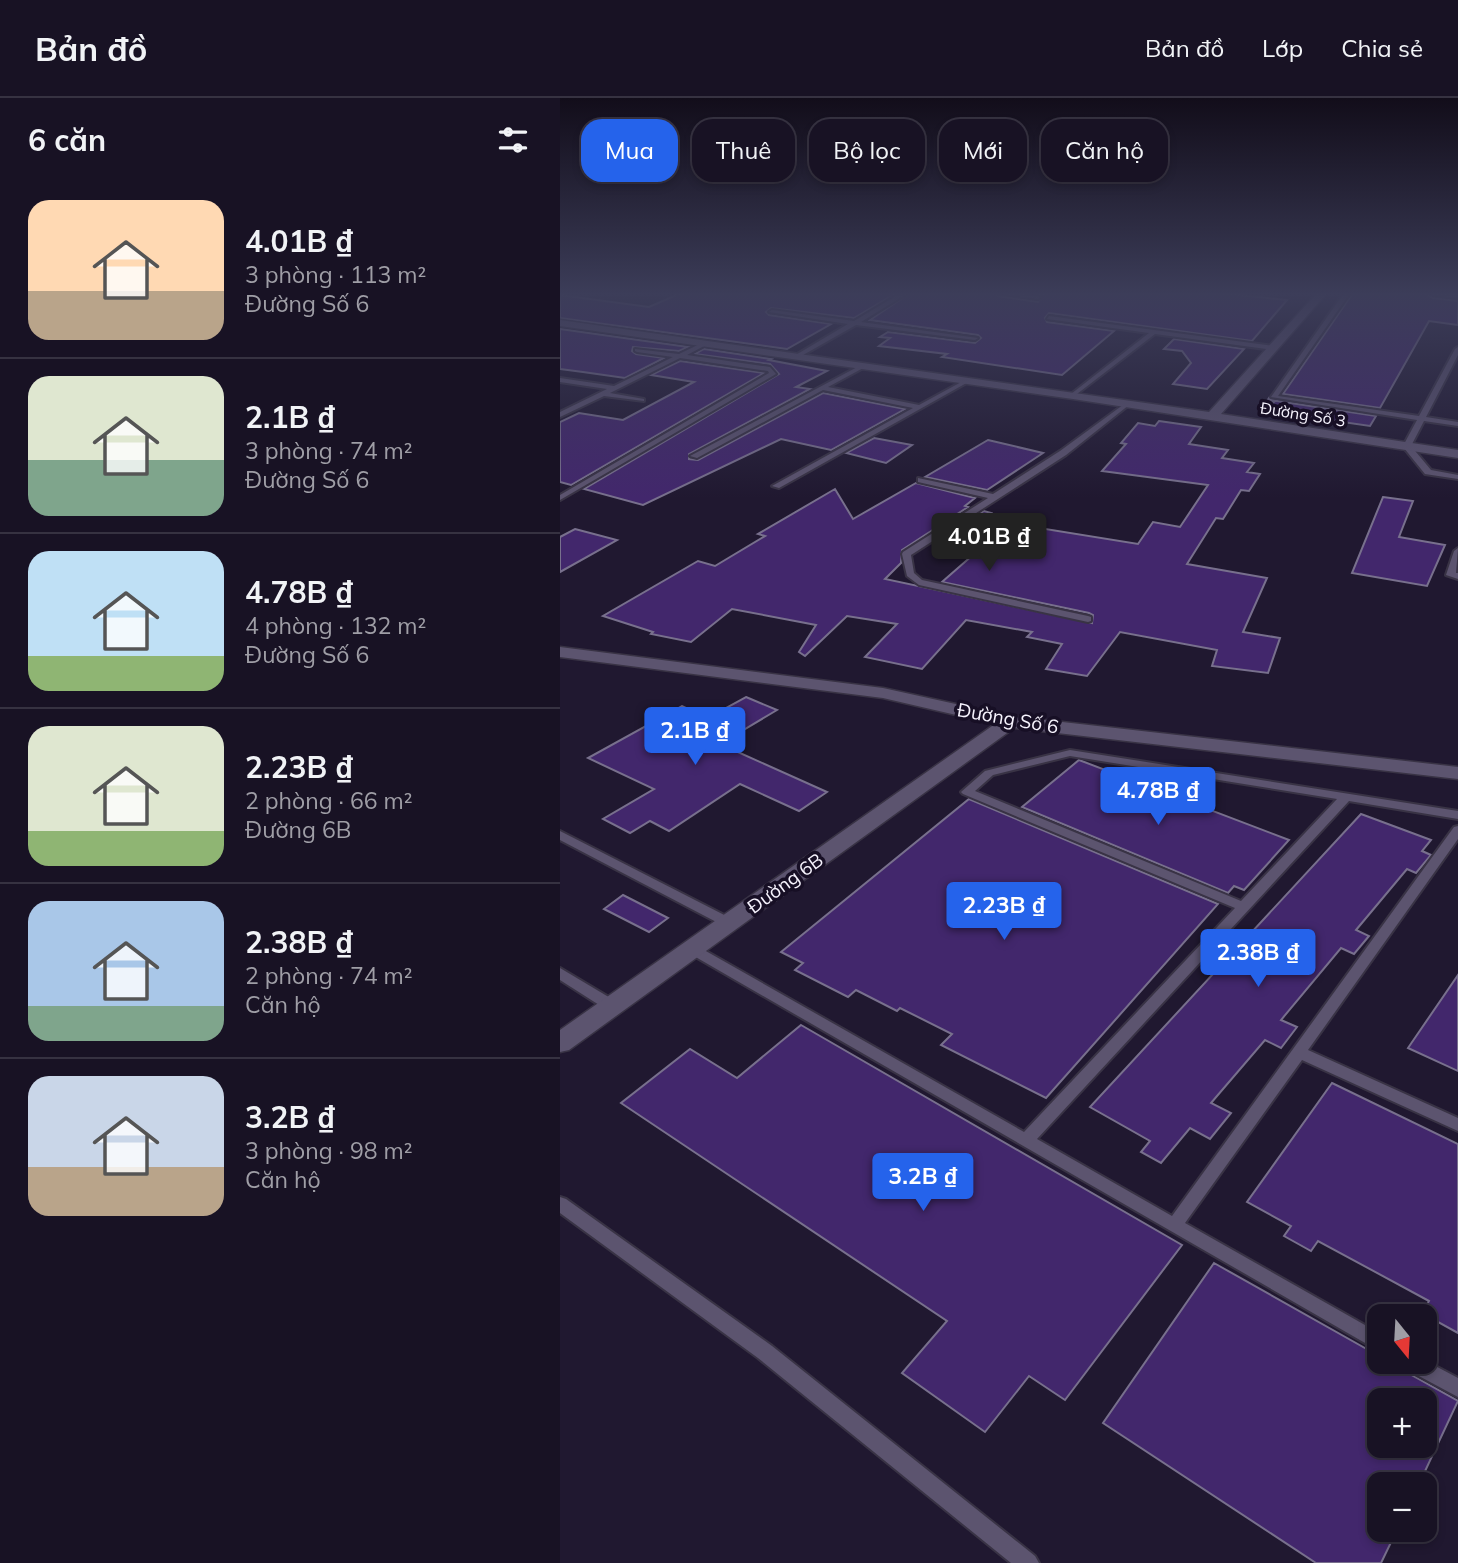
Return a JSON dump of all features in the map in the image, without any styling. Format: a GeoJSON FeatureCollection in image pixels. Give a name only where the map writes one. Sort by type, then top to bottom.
{"type":"FeatureCollection","features":[{"type":"Feature","properties":{"kind":"street","name":"Đường Số 3"},"geometry":{"type":"LineString","coordinates":[[829,361],[1073,395],[1458,454]]}},
{"type":"Feature","properties":{"kind":"street"},"geometry":{"type":"LineString","coordinates":[[1212,416],[1261,361]]}},
{"type":"Feature","properties":{"kind":"street","name":"Đường Số 6"},"geometry":{"type":"LineString","coordinates":[[560,652],[883,693],[1010,722],[1458,773]]}},
{"type":"Feature","properties":{"kind":"street","name":"Đường 6B"},"geometry":{"type":"LineString","coordinates":[[560,1044],[1010,722]]}},
{"type":"Feature","properties":{"kind":"lane"},"geometry":{"type":"LineString","coordinates":[[560,415],[667,361]]}},
{"type":"Feature","properties":{"kind":"lane"},"geometry":{"type":"LineString","coordinates":[[560,498],[773,374],[770,369],[721,361]]}},
{"type":"Feature","properties":{"kind":"lane"},"geometry":{"type":"LineString","coordinates":[[1073,395],[1116,361]]}},
{"type":"Feature","properties":{"kind":"lane"},"geometry":{"type":"LineString","coordinates":[[1299,361],[1274,397],[1458,424]]}},
{"type":"Feature","properties":{"kind":"lane"},"geometry":{"type":"LineString","coordinates":[[1452,361],[1406,446],[1429,472],[1458,477]]}},
{"type":"Feature","properties":{"kind":"lane"},"geometry":{"type":"LineString","coordinates":[[694,456],[863,366]]}},
{"type":"Feature","properties":{"kind":"lane"},"geometry":{"type":"LineString","coordinates":[[560,380],[614,388]]}},
{"type":"Feature","properties":{"kind":"lane"},"geometry":{"type":"LineString","coordinates":[[776,486],[967,381]]}},
{"type":"Feature","properties":{"kind":"lane"},"geometry":{"type":"LineString","coordinates":[[822,388],[920,407]]}},
{"type":"Feature","properties":{"kind":"lane"},"geometry":{"type":"LineString","coordinates":[[603,393],[642,400]]}},
{"type":"Feature","properties":{"kind":"lane"},"geometry":{"type":"LineString","coordinates":[[1088,619],[919,582],[910,574],[906,554],[1063,453],[1127,404]]}},
{"type":"Feature","properties":{"kind":"lane"},"geometry":{"type":"LineString","coordinates":[[921,480],[995,496]]}},
{"type":"Feature","properties":{"kind":"lane"},"geometry":{"type":"LineString","coordinates":[[1458,551],[1451,575],[1458,576]]}},
{"type":"Feature","properties":{"kind":"lane"},"geometry":{"type":"LineString","coordinates":[[1244,907],[967,792],[989,773],[1070,753],[1458,814]]}},
{"type":"Feature","properties":{"kind":"lane"},"geometry":{"type":"LineString","coordinates":[[1025,1141],[1346,797]]}},
{"type":"Feature","properties":{"kind":"lane"},"geometry":{"type":"LineString","coordinates":[[1174,1226],[1458,830]]}},
{"type":"Feature","properties":{"kind":"lane"},"geometry":{"type":"LineString","coordinates":[[560,835],[729,923]]}},
{"type":"Feature","properties":{"kind":"lane"},"geometry":{"type":"LineString","coordinates":[[692,949],[1367,1336]]}},
{"type":"Feature","properties":{"kind":"lane"},"geometry":{"type":"LineString","coordinates":[[560,973],[612,1006]]}},
{"type":"Feature","properties":{"kind":"lane"},"geometry":{"type":"LineString","coordinates":[[1299,1052],[1458,1125]]}},
{"type":"Feature","properties":{"kind":"lane"},"geometry":{"type":"LineString","coordinates":[[560,1204],[765,1352],[1028,1563]]}},
{"type":"Feature","properties":{"kind":"lane"},"geometry":{"type":"LineString","coordinates":[[1433,1374],[1458,1388]]}},
{"type":"Feature","properties":{"kind":"building"},"geometry":{"type":"Polygon","coordinates":[[[560,361],[657,361],[625,378],[560,369],[560,361]]]}},
{"type":"Feature","properties":{"kind":"building"},"geometry":{"type":"Polygon","coordinates":[[[679,361],[764,373],[571,485],[560,482],[560,422],[579,413],[623,420],[694,382],[651,375],[679,361]]]}},
{"type":"Feature","properties":{"kind":"building"},"geometry":{"type":"Polygon","coordinates":[[[750,361],[776,361],[827,371],[796,387],[810,389],[689,454],[689,459],[698,460],[823,393],[905,409],[831,450],[781,439],[643,505],[584,489],[779,374],[770,364],[750,361]]]}},
{"type":"Feature","properties":{"kind":"building"},"geometry":{"type":"Polygon","coordinates":[[[971,361],[1078,361],[1062,375],[971,361]]]}},
{"type":"Feature","properties":{"kind":"building"},"geometry":{"type":"Polygon","coordinates":[[[1233,361],[1207,389],[1173,384],[1191,363],[1233,361]]]}},
{"type":"Feature","properties":{"kind":"building"},"geometry":{"type":"Polygon","coordinates":[[[1306,361],[1406,361],[1380,408],[1283,394],[1306,361]]]}},
{"type":"Feature","properties":{"kind":"building"},"geometry":{"type":"Polygon","coordinates":[[[1269,398],[1376,416],[1370,426],[1266,411],[1274,402],[1267,401],[1269,398]]]}},
{"type":"Feature","properties":{"kind":"building"},"geometry":{"type":"Polygon","coordinates":[[[1159,421],[1201,427],[1189,444],[1228,450],[1222,458],[1254,463],[1247,472],[1260,474],[1249,491],[1241,490],[1223,519],[1216,518],[1187,564],[1267,578],[1243,632],[1280,638],[1268,673],[1212,666],[1217,650],[1120,632],[1087,676],[1046,669],[1062,644],[1027,637],[1032,632],[966,620],[922,669],[865,657],[897,624],[847,616],[805,656],[799,652],[816,625],[732,609],[691,642],[651,634],[653,632],[603,616],[698,561],[715,566],[765,536],[758,534],[835,489],[853,519],[916,483],[975,498],[965,506],[968,507],[902,550],[901,563],[885,579],[1092,623],[1093,615],[1089,613],[942,582],[974,554],[934,544],[984,511],[991,513],[983,519],[1138,544],[1153,522],[1180,527],[1208,485],[1102,471],[1126,444],[1121,443],[1138,423],[1155,426],[1159,421]]]}},
{"type":"Feature","properties":{"kind":"building"},"geometry":{"type":"Polygon","coordinates":[[[874,438],[912,445],[886,463],[846,453],[874,438]]]}},
{"type":"Feature","properties":{"kind":"building"},"geometry":{"type":"Polygon","coordinates":[[[988,440],[1043,453],[987,490],[925,477],[988,440]]]}},
{"type":"Feature","properties":{"kind":"building"},"geometry":{"type":"Polygon","coordinates":[[[1383,497],[1413,501],[1399,537],[1445,545],[1427,586],[1352,573],[1383,497]]]}},
{"type":"Feature","properties":{"kind":"building"},"geometry":{"type":"Polygon","coordinates":[[[575,529],[617,540],[560,572],[560,537],[575,529]]]}},
{"type":"Feature","properties":{"kind":"building"},"geometry":{"type":"Polygon","coordinates":[[[746,697],[777,710],[720,744],[827,792],[799,811],[740,784],[669,831],[650,821],[630,833],[603,819],[654,789],[588,758],[682,706],[708,718],[746,697]]]}},
{"type":"Feature","properties":{"kind":"building"},"geometry":{"type":"Polygon","coordinates":[[[1079,760],[1289,840],[1244,890],[1234,886],[1228,893],[1022,807],[1079,760]]]}},
{"type":"Feature","properties":{"kind":"building"},"geometry":{"type":"Polygon","coordinates":[[[969,799],[1218,904],[1046,1098],[941,1045],[952,1034],[856,990],[848,997],[795,970],[803,963],[781,952],[969,799]]]}},
{"type":"Feature","properties":{"kind":"building"},"geometry":{"type":"Polygon","coordinates":[[[1361,814],[1431,840],[1422,851],[1431,855],[1416,873],[1407,869],[1356,930],[1369,936],[1354,954],[1341,948],[1281,1020],[1297,1027],[1281,1048],[1265,1040],[1211,1103],[1231,1113],[1210,1139],[1190,1128],[1161,1163],[1141,1152],[1150,1141],[1090,1107],[1361,814]]]}},
{"type":"Feature","properties":{"kind":"building"},"geometry":{"type":"Polygon","coordinates":[[[623,895],[668,918],[649,932],[604,909],[623,895]]]}},
{"type":"Feature","properties":{"kind":"building"},"geometry":{"type":"Polygon","coordinates":[[[1458,975],[1458,1071],[1408,1048],[1458,975]]]}},
{"type":"Feature","properties":{"kind":"building"},"geometry":{"type":"Polygon","coordinates":[[[801,1025],[1182,1245],[1065,1400],[1029,1376],[985,1432],[902,1373],[947,1321],[621,1103],[690,1049],[737,1078],[801,1025]]]}},
{"type":"Feature","properties":{"kind":"building"},"geometry":{"type":"Polygon","coordinates":[[[1332,1083],[1458,1144],[1458,1333],[1437,1321],[1437,1304],[1427,1304],[1429,1301],[1318,1241],[1311,1251],[1284,1236],[1291,1226],[1247,1202],[1332,1083]]]}},
{"type":"Feature","properties":{"kind":"building"},"geometry":{"type":"Polygon","coordinates":[[[1214,1263],[1367,1349],[1367,1374],[1410,1374],[1435,1388],[1367,1388],[1367,1458],[1431,1458],[1425,1472],[1367,1472],[1367,1542],[1391,1542],[1381,1563],[1316,1563],[1103,1423],[1214,1263]]]}},
{"type":"Feature","properties":{"kind":"building"},"geometry":{"type":"Polygon","coordinates":[[[1437,1389],[1458,1401],[1437,1446],[1437,1389]]]}}]}
